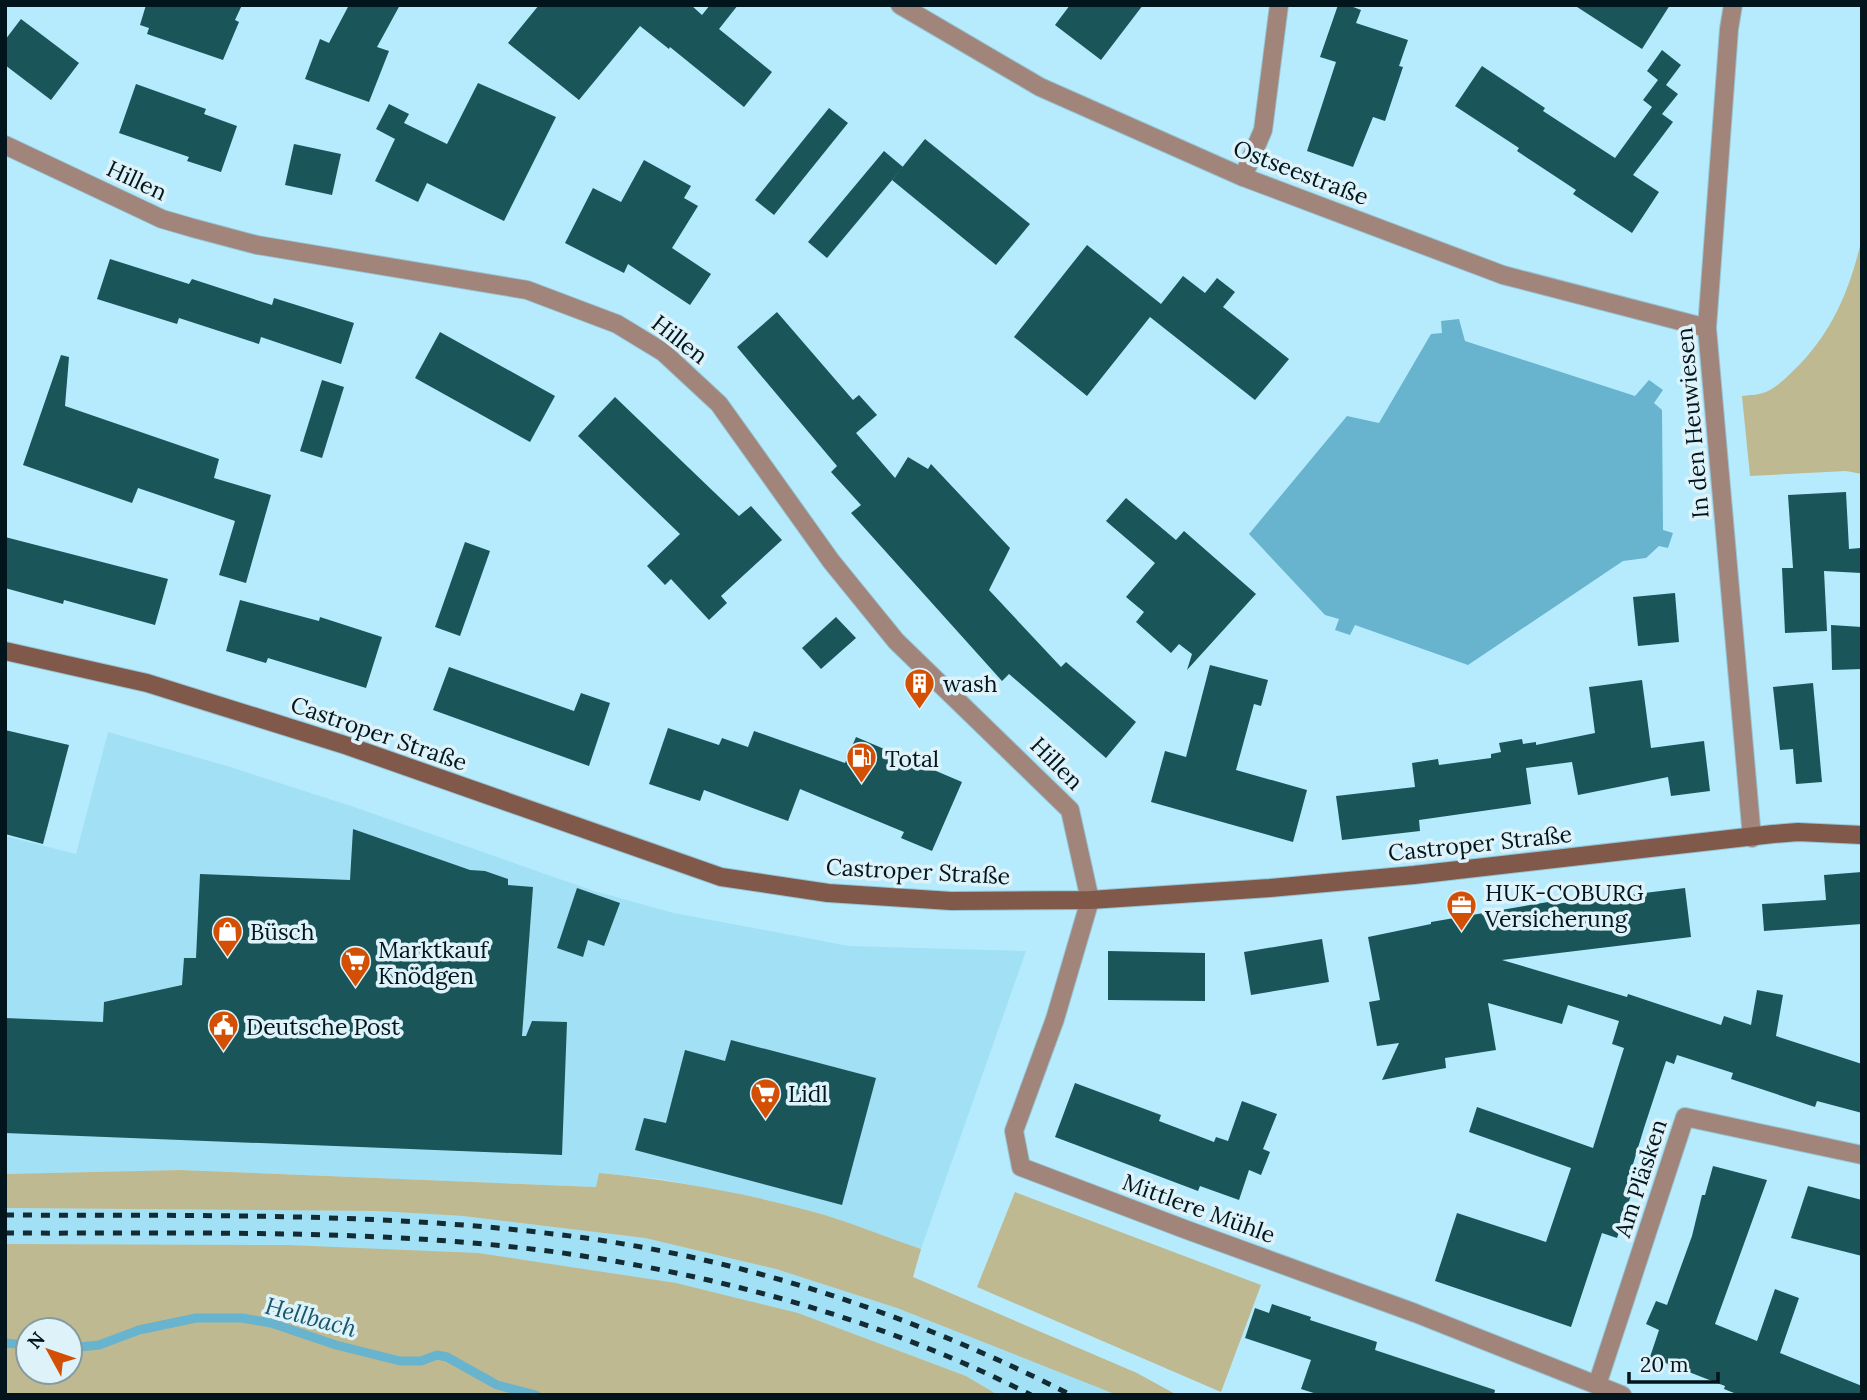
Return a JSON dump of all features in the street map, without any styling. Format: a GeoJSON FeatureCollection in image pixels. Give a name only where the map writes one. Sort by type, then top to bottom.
{"type":"FeatureCollection","features":[{"type":"Feature","properties":{"kind":"main road","name":"Castroper Straße"},"geometry":{"type":"LineString","coordinates":[[5,651],[147,683],[335,742],[722,877],[828,893],[951,901],[1090,900],[1414,875],[1798,832],[1862,835]]}},
{"type":"Feature","properties":{"kind":"street","name":"Ostseestraße"},"geometry":{"type":"LineString","coordinates":[[900,5],[1040,88],[1243,177],[1503,275],[1707,328]]}},
{"type":"Feature","properties":{"kind":"street"},"geometry":{"type":"LineString","coordinates":[[1243,177],[1263,130],[1279,5]]}},
{"type":"Feature","properties":{"kind":"street","name":"In den Heuwiesen"},"geometry":{"type":"LineString","coordinates":[[1733,5],[1707,328],[1752,838]]}},
{"type":"Feature","properties":{"kind":"street","name":"Hillen"},"geometry":{"type":"LineString","coordinates":[[5,145],[162,219],[257,245],[527,290],[617,324],[663,352],[719,404],[831,561],[896,641],[1070,810],[1090,900]]}},
{"type":"Feature","properties":{"kind":"street","name":"Mittlere Mühle"},"geometry":{"type":"LineString","coordinates":[[1090,900],[1055,1019],[1014,1131],[1021,1167],[1415,1312],[1622,1395]]}},
{"type":"Feature","properties":{"kind":"street","name":"Am Pläsken"},"geometry":{"type":"LineString","coordinates":[[1597,1385],[1685,1117],[1862,1155]]}},
{"type":"Feature","properties":{"kind":"shaded area"},"geometry":{"type":"Polygon","coordinates":[[[1862,238],[1862,474],[1846,471],[1750,476],[1742,396],[1773,388],[1813,349],[1840,305],[1862,238]]]}},
{"type":"Feature","properties":{"kind":"shaded area"},"geometry":{"type":"Polygon","coordinates":[[[1459,319],[1465,341],[1635,396],[1649,380],[1663,390],[1654,403],[1662,410],[1663,530],[1673,533],[1668,548],[1659,546],[1646,558],[1623,561],[1468,665],[1355,625],[1350,635],[1335,630],[1339,619],[1325,615],[1249,534],[1347,416],[1379,423],[1431,334],[1442,333],[1441,321],[1459,319]]]}},
{"type":"Feature","properties":{"kind":"shaded area"},"geometry":{"type":"Polygon","coordinates":[[[108,732],[227,766],[354,807],[594,891],[674,913],[849,946],[1026,951],[921,1249],[825,1215],[763,1199],[660,1179],[600,1173],[596,1187],[180,1170],[5,1174],[5,836],[76,854],[108,732]]]}},
{"type":"Feature","properties":{"kind":"shaded area"},"geometry":{"type":"Polygon","coordinates":[[[180,1170],[596,1187],[599,1173],[741,1194],[825,1215],[921,1249],[913,1277],[1137,1373],[1177,1395],[1117,1395],[897,1308],[776,1269],[645,1238],[463,1216],[377,1211],[5,1208],[5,1174],[180,1170]]]}},
{"type":"Feature","properties":{"kind":"shaded area"},"geometry":{"type":"Polygon","coordinates":[[[1015,1192],[1261,1285],[1221,1392],[977,1287],[1015,1192]]]}},
{"type":"Feature","properties":{"kind":"shaded area"},"geometry":{"type":"Polygon","coordinates":[[[5,1208],[377,1211],[463,1216],[645,1238],[776,1269],[897,1308],[1117,1395],[998,1395],[966,1376],[798,1313],[5,1244],[5,1208]]]}},
{"type":"Feature","properties":{"kind":"shaded area"},"geometry":{"type":"Polygon","coordinates":[[[5,1244],[287,1245],[478,1253],[676,1283],[798,1313],[966,1376],[998,1395],[5,1395],[5,1244]]]}},
{"type":"Feature","properties":{"kind":"building"},"geometry":{"type":"Polygon","coordinates":[[[146,5],[242,5],[235,20],[239,22],[223,60],[147,34],[149,28],[140,25],[146,5]]]}},
{"type":"Feature","properties":{"kind":"building"},"geometry":{"type":"Polygon","coordinates":[[[349,5],[400,5],[377,47],[389,51],[369,102],[305,79],[320,39],[329,43],[349,5]]]}},
{"type":"Feature","properties":{"kind":"building"},"geometry":{"type":"Polygon","coordinates":[[[539,5],[691,5],[702,15],[710,5],[738,5],[719,29],[772,72],[744,107],[640,26],[579,100],[508,43],[539,5]]]}},
{"type":"Feature","properties":{"kind":"building"},"geometry":{"type":"Polygon","coordinates":[[[1070,5],[1143,5],[1101,60],[1055,25],[1070,5]]]}},
{"type":"Feature","properties":{"kind":"building"},"geometry":{"type":"Polygon","coordinates":[[[1338,5],[1348,5],[1361,10],[1356,23],[1408,40],[1399,66],[1403,67],[1385,121],[1373,117],[1353,167],[1307,151],[1336,62],[1320,57],[1338,5]]]}},
{"type":"Feature","properties":{"kind":"building"},"geometry":{"type":"Polygon","coordinates":[[[1574,5],[1670,5],[1642,49],[1574,5]]]}},
{"type":"Feature","properties":{"kind":"building"},"geometry":{"type":"Polygon","coordinates":[[[21,19],[79,63],[51,100],[5,65],[5,40],[21,19]]]}},
{"type":"Feature","properties":{"kind":"building"},"geometry":{"type":"Polygon","coordinates":[[[1662,50],[1681,65],[1666,85],[1678,94],[1662,114],[1673,122],[1633,175],[1659,192],[1632,233],[1573,194],[1576,190],[1517,151],[1519,148],[1455,106],[1482,66],[1545,108],[1543,111],[1615,158],[1652,107],[1643,100],[1658,80],[1647,71],[1662,50]]]}},
{"type":"Feature","properties":{"kind":"building"},"geometry":{"type":"Polygon","coordinates":[[[478,83],[556,117],[504,221],[427,183],[418,202],[375,181],[395,139],[376,129],[389,104],[409,114],[404,123],[447,144],[478,83]]]}},
{"type":"Feature","properties":{"kind":"building"},"geometry":{"type":"Polygon","coordinates":[[[136,84],[206,109],[204,114],[237,126],[221,172],[187,161],[189,157],[119,133],[136,84]]]}},
{"type":"Feature","properties":{"kind":"building"},"geometry":{"type":"Polygon","coordinates":[[[829,108],[848,123],[774,215],[755,200],[829,108]]]}},
{"type":"Feature","properties":{"kind":"building"},"geometry":{"type":"Polygon","coordinates":[[[925,139],[1030,224],[996,265],[892,180],[925,139]]]}},
{"type":"Feature","properties":{"kind":"building"},"geometry":{"type":"Polygon","coordinates":[[[294,144],[341,154],[332,195],[285,185],[294,144]]]}},
{"type":"Feature","properties":{"kind":"building"},"geometry":{"type":"Polygon","coordinates":[[[884,151],[903,167],[827,258],[808,242],[884,151]]]}},
{"type":"Feature","properties":{"kind":"building"},"geometry":{"type":"Polygon","coordinates":[[[644,160],[691,186],[684,198],[698,206],[672,248],[711,274],[690,305],[628,264],[624,273],[565,243],[593,188],[621,202],[644,160]]]}},
{"type":"Feature","properties":{"kind":"building"},"geometry":{"type":"Polygon","coordinates":[[[1087,245],[1161,304],[1183,276],[1205,293],[1217,278],[1235,292],[1223,307],[1289,359],[1255,400],[1150,317],[1087,396],[1014,337],[1087,245]]]}},
{"type":"Feature","properties":{"kind":"building"},"geometry":{"type":"Polygon","coordinates":[[[110,259],[189,284],[192,279],[272,305],[274,298],[354,323],[341,364],[261,337],[259,344],[179,318],[177,324],[97,299],[110,259]]]}},
{"type":"Feature","properties":{"kind":"building"},"geometry":{"type":"Polygon","coordinates":[[[777,312],[853,400],[859,395],[877,415],[856,433],[895,478],[908,457],[928,469],[931,464],[1010,548],[989,590],[1061,667],[1066,662],[1136,722],[1106,758],[1009,674],[1002,681],[851,513],[861,505],[831,472],[837,466],[737,347],[777,312]]]}},
{"type":"Feature","properties":{"kind":"building"},"geometry":{"type":"Polygon","coordinates":[[[440,332],[555,396],[530,442],[415,378],[440,332]]]}},
{"type":"Feature","properties":{"kind":"building"},"geometry":{"type":"Polygon","coordinates":[[[61,355],[69,357],[65,406],[219,459],[214,478],[271,495],[246,583],[219,575],[235,521],[138,488],[132,503],[23,465],[61,355]]]}},
{"type":"Feature","properties":{"kind":"building"},"geometry":{"type":"Polygon","coordinates":[[[322,380],[344,387],[322,458],[300,451],[322,380]]]}},
{"type":"Feature","properties":{"kind":"building"},"geometry":{"type":"Polygon","coordinates":[[[615,397],[739,516],[751,506],[782,540],[721,596],[727,603],[709,620],[671,579],[665,585],[647,566],[680,534],[578,436],[615,397]]]}},
{"type":"Feature","properties":{"kind":"building"},"geometry":{"type":"Polygon","coordinates":[[[1846,492],[1849,549],[1860,548],[1861,573],[1824,571],[1827,631],[1785,633],[1782,568],[1793,568],[1788,495],[1846,492]]]}},
{"type":"Feature","properties":{"kind":"building"},"geometry":{"type":"Polygon","coordinates":[[[1126,498],[1176,540],[1184,531],[1256,594],[1187,670],[1192,654],[1179,644],[1171,653],[1136,622],[1144,612],[1126,597],[1155,563],[1106,521],[1126,498]]]}},
{"type":"Feature","properties":{"kind":"building"},"geometry":{"type":"Polygon","coordinates":[[[5,537],[168,579],[155,625],[64,600],[63,604],[5,588],[5,537]]]}},
{"type":"Feature","properties":{"kind":"building"},"geometry":{"type":"Polygon","coordinates":[[[465,542],[490,551],[460,636],[435,627],[465,542]]]}},
{"type":"Feature","properties":{"kind":"building"},"geometry":{"type":"Polygon","coordinates":[[[1675,593],[1679,642],[1638,646],[1633,597],[1675,593]]]}},
{"type":"Feature","properties":{"kind":"building"},"geometry":{"type":"Polygon","coordinates":[[[240,600],[319,621],[320,617],[382,637],[366,688],[268,658],[266,663],[226,651],[240,600]]]}},
{"type":"Feature","properties":{"kind":"building"},"geometry":{"type":"Polygon","coordinates":[[[836,617],[856,638],[821,669],[802,648],[836,617]]]}},
{"type":"Feature","properties":{"kind":"building"},"geometry":{"type":"Polygon","coordinates":[[[1831,625],[1862,627],[1862,669],[1832,670],[1831,625]]]}},
{"type":"Feature","properties":{"kind":"building"},"geometry":{"type":"Polygon","coordinates":[[[1210,665],[1268,680],[1261,706],[1254,704],[1236,770],[1307,790],[1293,842],[1151,802],[1165,751],[1186,757],[1210,665]]]}},
{"type":"Feature","properties":{"kind":"building"},"geometry":{"type":"Polygon","coordinates":[[[449,667],[574,711],[581,693],[610,703],[589,766],[433,710],[449,667]]]}},
{"type":"Feature","properties":{"kind":"building"},"geometry":{"type":"Polygon","coordinates":[[[1642,680],[1651,748],[1704,741],[1710,791],[1671,796],[1668,777],[1578,795],[1572,762],[1526,768],[1531,804],[1419,820],[1420,831],[1342,840],[1336,796],[1415,787],[1412,763],[1438,759],[1439,765],[1491,758],[1491,754],[1501,752],[1499,743],[1522,739],[1523,744],[1536,742],[1536,745],[1595,733],[1589,687],[1642,680]]]}},
{"type":"Feature","properties":{"kind":"building"},"geometry":{"type":"Polygon","coordinates":[[[1813,683],[1822,782],[1796,784],[1793,749],[1780,750],[1773,687],[1813,683]]]}},
{"type":"Feature","properties":{"kind":"building"},"geometry":{"type":"Polygon","coordinates":[[[668,728],[719,745],[722,738],[748,747],[754,731],[845,763],[856,737],[962,782],[932,851],[901,838],[904,832],[800,789],[788,821],[704,790],[700,801],[649,784],[668,728]]]}},
{"type":"Feature","properties":{"kind":"building"},"geometry":{"type":"Polygon","coordinates":[[[5,730],[69,745],[43,844],[5,834],[5,730]]]}},
{"type":"Feature","properties":{"kind":"building","name":"Marktkauf Knödgen"},"geometry":{"type":"Polygon","coordinates":[[[353,829],[470,870],[485,871],[508,879],[508,885],[533,887],[522,1036],[526,1036],[532,1021],[567,1022],[562,1155],[5,1133],[5,1018],[103,1022],[104,1002],[182,985],[184,958],[196,958],[200,874],[350,880],[353,829]]]}},
{"type":"Feature","properties":{"kind":"building"},"geometry":{"type":"Polygon","coordinates":[[[1862,872],[1862,924],[1764,931],[1762,904],[1826,900],[1824,875],[1862,872]]]}},
{"type":"Feature","properties":{"kind":"building"},"geometry":{"type":"Polygon","coordinates":[[[577,888],[620,903],[604,946],[588,940],[583,957],[557,948],[577,888]]]}},
{"type":"Feature","properties":{"kind":"building"},"geometry":{"type":"Polygon","coordinates":[[[1685,888],[1691,937],[1502,960],[1627,997],[1628,994],[1721,1025],[1724,1016],[1751,1025],[1757,990],[1783,995],[1776,1036],[1862,1064],[1862,1113],[1817,1101],[1815,1107],[1731,1079],[1733,1073],[1677,1055],[1674,1064],[1666,1061],[1644,1128],[1626,1187],[1633,1189],[1617,1238],[1602,1233],[1571,1327],[1435,1281],[1457,1213],[1546,1242],[1571,1168],[1469,1132],[1477,1107],[1593,1148],[1624,1048],[1612,1044],[1619,1021],[1568,1005],[1562,1024],[1488,1003],[1496,1050],[1445,1058],[1446,1068],[1382,1080],[1399,1043],[1377,1046],[1369,1002],[1380,1000],[1368,937],[1431,922],[1554,901],[1555,904],[1685,888]]]}},
{"type":"Feature","properties":{"kind":"building"},"geometry":{"type":"Polygon","coordinates":[[[1322,939],[1329,982],[1251,995],[1244,952],[1322,939]]]}},
{"type":"Feature","properties":{"kind":"building"},"geometry":{"type":"Polygon","coordinates":[[[1108,951],[1205,953],[1205,1001],[1108,1000],[1108,951]]]}},
{"type":"Feature","properties":{"kind":"building","name":"Lidl"},"geometry":{"type":"Polygon","coordinates":[[[731,1040],[876,1078],[842,1205],[635,1150],[644,1118],[666,1123],[685,1050],[725,1061],[731,1040]]]}},
{"type":"Feature","properties":{"kind":"building"},"geometry":{"type":"Polygon","coordinates":[[[1075,1083],[1161,1115],[1159,1121],[1214,1142],[1216,1137],[1228,1141],[1242,1101],[1277,1114],[1263,1149],[1270,1152],[1261,1175],[1249,1170],[1239,1200],[1200,1186],[1198,1191],[1055,1137],[1075,1083]]]}},
{"type":"Feature","properties":{"kind":"building"},"geometry":{"type":"Polygon","coordinates":[[[1713,1166],[1767,1180],[1715,1324],[1757,1341],[1775,1289],[1799,1298],[1780,1353],[1862,1386],[1862,1395],[1739,1395],[1724,1389],[1725,1386],[1650,1357],[1659,1330],[1646,1324],[1656,1301],[1667,1305],[1713,1166]]]}},
{"type":"Feature","properties":{"kind":"building"},"geometry":{"type":"Polygon","coordinates":[[[1808,1186],[1862,1200],[1862,1256],[1791,1238],[1808,1186]]]}},
{"type":"Feature","properties":{"kind":"building"},"geometry":{"type":"Polygon","coordinates":[[[1272,1304],[1311,1317],[1310,1320],[1377,1342],[1375,1350],[1495,1390],[1494,1395],[1320,1395],[1301,1389],[1311,1360],[1245,1338],[1255,1308],[1269,1313],[1272,1304]]]}},
{"type":"Feature","properties":{"kind":"waterway","name":"Hellbach"},"geometry":{"type":"LineString","coordinates":[[84,1347],[99,1345],[139,1330],[196,1318],[242,1318],[271,1323],[336,1345],[400,1361],[421,1361],[437,1355],[447,1357],[497,1385],[536,1395]]}},
{"type":"Feature","properties":{"kind":"waterway","name":"Hellbach"},"geometry":{"type":"LineString","coordinates":[[5,1343],[14,1344]]}},
{"type":"Feature","properties":{"kind":"railway"},"geometry":{"type":"LineString","coordinates":[[5,1215],[211,1216],[418,1222],[554,1234],[622,1244],[688,1256],[820,1292],[948,1338],[1071,1395]]}},
{"type":"Feature","properties":{"kind":"railway"},"geometry":{"type":"LineString","coordinates":[[5,1233],[350,1236],[488,1244],[556,1252],[679,1274],[800,1304],[918,1344],[1031,1395]]}},
{"type":"Feature","properties":{"kind":"place","name":"wash"},"geometry":{"type":"Point","coordinates":[920,710]}},
{"type":"Feature","properties":{"kind":"place","name":"Total"},"geometry":{"type":"Point","coordinates":[862,785]}},
{"type":"Feature","properties":{"kind":"place","name":"HUK-COBURG Versicherung"},"geometry":{"type":"Point","coordinates":[1462,932]}},
{"type":"Feature","properties":{"kind":"place","name":"Büsch"},"geometry":{"type":"Point","coordinates":[227,958]}},
{"type":"Feature","properties":{"kind":"place","name":"Marktkauf Knödgen"},"geometry":{"type":"Point","coordinates":[355,989]}},
{"type":"Feature","properties":{"kind":"place","name":"Deutsche Post"},"geometry":{"type":"Point","coordinates":[223,1053]}},
{"type":"Feature","properties":{"kind":"place","name":"Lidl"},"geometry":{"type":"Point","coordinates":[765,1120]}}]}
